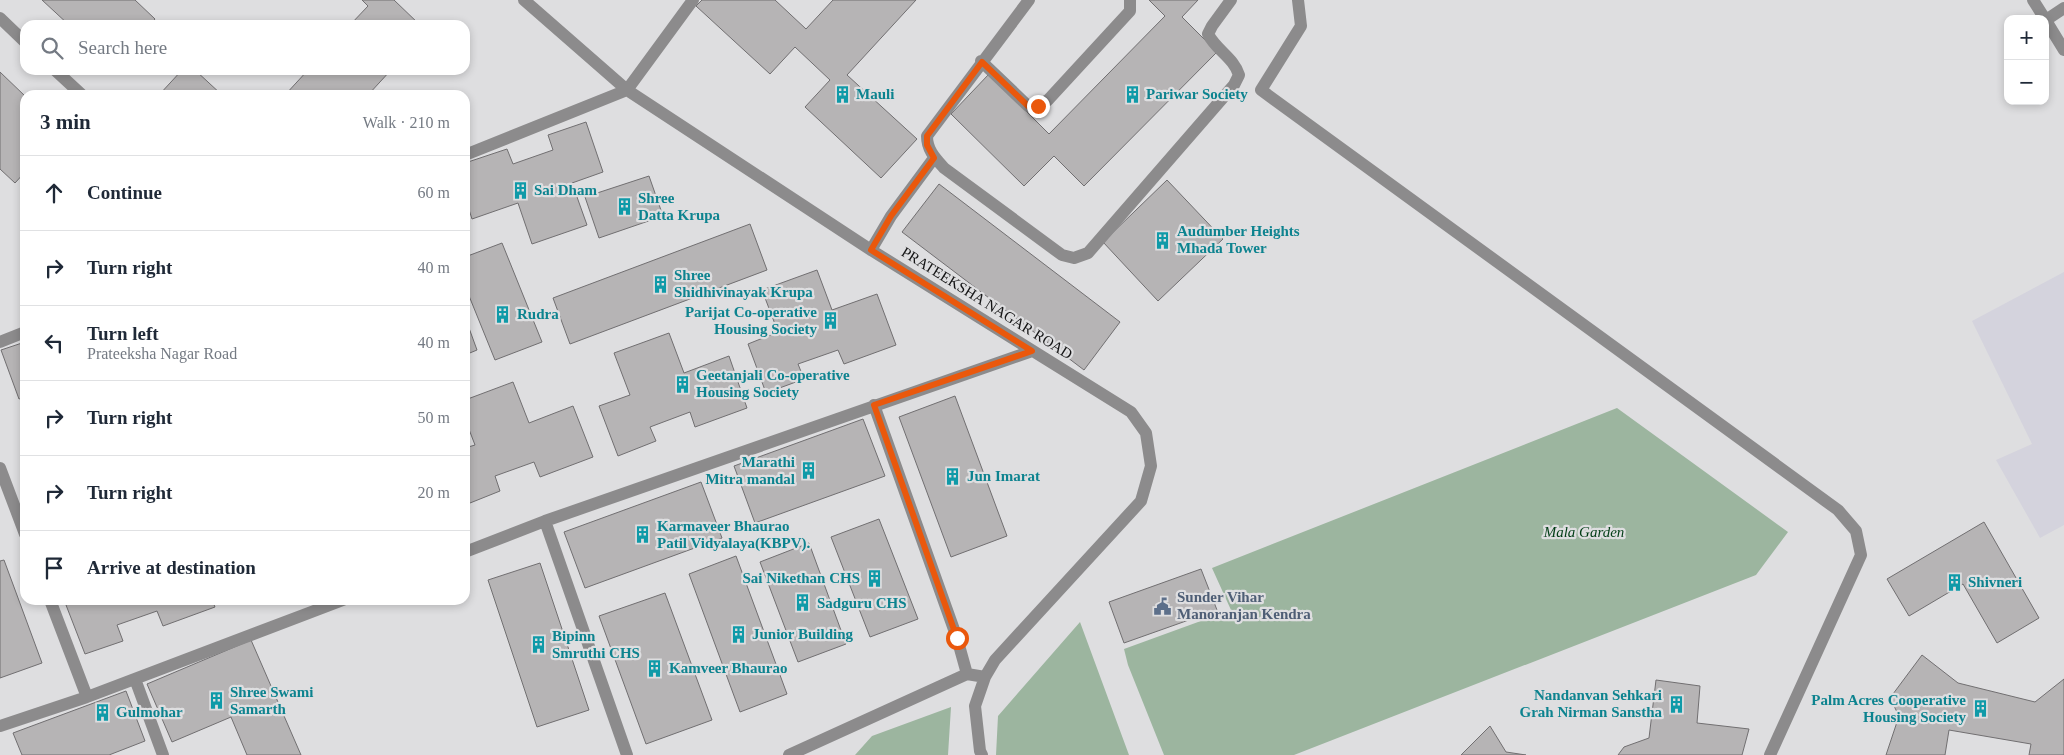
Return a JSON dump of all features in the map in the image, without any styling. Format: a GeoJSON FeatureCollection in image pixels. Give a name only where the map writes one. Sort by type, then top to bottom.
{"type":"FeatureCollection","features":[{"type":"Feature","properties":{"kind":"street","name":"PRATEEKSHA NAGAR ROAD"},"geometry":{"type":"LineString","coordinates":[[524,0],[627,90],[871,250],[1131,412],[1146,434],[1151,466],[1141,501],[995,660],[985,677],[975,706],[982,755]]}},
{"type":"Feature","properties":{"kind":"street"},"geometry":{"type":"LineString","coordinates":[[470,153],[627,90],[693,0]]}},
{"type":"Feature","properties":{"kind":"street"},"geometry":{"type":"LineString","coordinates":[[1028,0],[927,136],[927,145],[934,158],[944,168],[1062,255],[1074,258],[1088,252],[1234,85],[1239,75],[1237,67],[1212,42],[1208,34],[1231,0]]}},
{"type":"Feature","properties":{"kind":"street"},"geometry":{"type":"LineString","coordinates":[[982,62],[1028,106],[1038,106],[1048,100],[1130,11],[1130,0]]}},
{"type":"Feature","properties":{"kind":"street"},"geometry":{"type":"LineString","coordinates":[[1298,0],[1301,26],[1260,90],[1838,510],[1856,531],[1861,555],[1770,755]]}},
{"type":"Feature","properties":{"kind":"street"},"geometry":{"type":"LineString","coordinates":[[2033,0],[2042,15]]}},
{"type":"Feature","properties":{"kind":"street"},"geometry":{"type":"LineString","coordinates":[[2049,17],[2064,8]]}},
{"type":"Feature","properties":{"kind":"street"},"geometry":{"type":"LineString","coordinates":[[0,18],[20,37]]}},
{"type":"Feature","properties":{"kind":"street"},"geometry":{"type":"LineString","coordinates":[[2049,26],[2064,50]]}},
{"type":"Feature","properties":{"kind":"street"},"geometry":{"type":"LineString","coordinates":[[60,75],[77,90]]}},
{"type":"Feature","properties":{"kind":"street"},"geometry":{"type":"LineString","coordinates":[[871,250],[891,216],[934,158]]}},
{"type":"Feature","properties":{"kind":"street"},"geometry":{"type":"LineString","coordinates":[[0,342],[20,334]]}},
{"type":"Feature","properties":{"kind":"street"},"geometry":{"type":"LineString","coordinates":[[470,550],[545,521],[1032,351]]}},
{"type":"Feature","properties":{"kind":"street"},"geometry":{"type":"LineString","coordinates":[[874,405],[957,638],[967,674]]}},
{"type":"Feature","properties":{"kind":"street"},"geometry":{"type":"LineString","coordinates":[[0,468],[20,521]]}},
{"type":"Feature","properties":{"kind":"street"},"geometry":{"type":"LineString","coordinates":[[545,521],[627,755]]}},
{"type":"Feature","properties":{"kind":"street"},"geometry":{"type":"LineString","coordinates":[[52,605],[87,697]]}},
{"type":"Feature","properties":{"kind":"street"},"geometry":{"type":"LineString","coordinates":[[0,726],[87,697],[330,605]]}},
{"type":"Feature","properties":{"kind":"street"},"geometry":{"type":"LineString","coordinates":[[795,754],[967,674],[985,677]]}},
{"type":"Feature","properties":{"kind":"street"},"geometry":{"type":"LineString","coordinates":[[135,679],[162,755]]}},
{"type":"Feature","properties":{"kind":"shaded area"},"geometry":{"type":"Polygon","coordinates":[[[2064,272],[2064,525],[2040,538],[1996,460],[2032,444],[1972,321],[2064,272]]]}},
{"type":"Feature","properties":{"kind":"green space","name":"Mala Garden"},"geometry":{"type":"Polygon","coordinates":[[[1617,408],[1788,532],[1756,575],[1294,755],[1164,755],[1128,665],[1124,649],[1231,610],[1212,568],[1617,408]]]}},
{"type":"Feature","properties":{"kind":"green space"},"geometry":{"type":"Polygon","coordinates":[[[1080,622],[1129,755],[996,755],[998,716],[1080,622]]]}},
{"type":"Feature","properties":{"kind":"green space"},"geometry":{"type":"Polygon","coordinates":[[[951,707],[948,755],[855,755],[872,736],[951,707]]]}},
{"type":"Feature","properties":{"kind":"building"},"geometry":{"type":"Polygon","coordinates":[[[42,0],[135,0],[155,19],[154,20],[64,20],[42,0]]]}},
{"type":"Feature","properties":{"kind":"building"},"geometry":{"type":"Polygon","coordinates":[[[362,0],[394,0],[415,20],[355,20],[368,6],[362,0]]]}},
{"type":"Feature","properties":{"kind":"building","name":"Mauli"},"geometry":{"type":"Polygon","coordinates":[[[702,0],[775,0],[806,29],[833,0],[916,0],[847,75],[917,139],[881,178],[805,107],[830,80],[795,47],[770,74],[696,6],[702,0]]]}},
{"type":"Feature","properties":{"kind":"building","name":"Pariwar Society"},"geometry":{"type":"Polygon","coordinates":[[[1149,0],[1198,0],[1182,17],[1217,52],[1084,186],[1054,156],[1024,186],[951,114],[989,74],[1049,134],[1165,16],[1149,0]]]}},
{"type":"Feature","properties":{"kind":"building"},"geometry":{"type":"Polygon","coordinates":[[[0,72],[20,91],[20,178],[15,183],[0,169],[0,72]]]}},
{"type":"Feature","properties":{"kind":"building"},"geometry":{"type":"Polygon","coordinates":[[[177,75],[200,75],[217,90],[164,90],[177,75]]]}},
{"type":"Feature","properties":{"kind":"building"},"geometry":{"type":"Polygon","coordinates":[[[303,75],[386,75],[373,90],[290,90],[303,75]]]}},
{"type":"Feature","properties":{"kind":"building","name":"Sai Dham"},"geometry":{"type":"Polygon","coordinates":[[[586,122],[603,172],[572,183],[587,225],[532,244],[518,203],[472,219],[470,213],[470,161],[507,149],[513,164],[553,150],[548,135],[586,122]]]}},
{"type":"Feature","properties":{"kind":"building","name":"Shree Datta Krupa"},"geometry":{"type":"Polygon","coordinates":[[[649,176],[663,216],[599,238],[585,197],[649,176]]]}},
{"type":"Feature","properties":{"kind":"building","name":"Audumber Heights Mhada Tower"},"geometry":{"type":"Polygon","coordinates":[[[1167,180],[1223,239],[1158,301],[1103,242],[1167,180]]]}},
{"type":"Feature","properties":{"kind":"building"},"geometry":{"type":"Polygon","coordinates":[[[939,184],[1120,322],[1084,370],[902,232],[939,184]]]}},
{"type":"Feature","properties":{"kind":"building","name":"Shree Shidhivinayak Krupa"},"geometry":{"type":"Polygon","coordinates":[[[750,224],[767,270],[570,344],[553,298],[750,224]]]}},
{"type":"Feature","properties":{"kind":"building","name":"Rudra"},"geometry":{"type":"Polygon","coordinates":[[[502,243],[542,342],[495,360],[470,298],[470,255],[502,243]]]}},
{"type":"Feature","properties":{"kind":"building","name":"Parijat Co-operative Housing Society"},"geometry":{"type":"Polygon","coordinates":[[[817,270],[832,310],[877,294],[896,345],[844,364],[838,350],[798,364],[804,379],[766,393],[748,344],[778,332],[762,290],[817,270]]]}},
{"type":"Feature","properties":{"kind":"building"},"geometry":{"type":"Polygon","coordinates":[[[470,331],[477,350],[470,353],[470,331]]]}},
{"type":"Feature","properties":{"kind":"building","name":"Geetanjali Co-operative Housing Society"},"geometry":{"type":"Polygon","coordinates":[[[669,333],[684,373],[729,356],[747,408],[695,427],[690,412],[650,427],[656,441],[618,456],[599,406],[630,395],[614,353],[669,333]]]}},
{"type":"Feature","properties":{"kind":"building"},"geometry":{"type":"Polygon","coordinates":[[[20,344],[20,399],[19,399],[1,350],[20,344]]]}},
{"type":"Feature","properties":{"kind":"building"},"geometry":{"type":"Polygon","coordinates":[[[513,382],[529,423],[573,406],[593,457],[540,477],[534,462],[495,476],[500,491],[470,503],[470,446],[475,445],[470,432],[470,398],[513,382]]]}},
{"type":"Feature","properties":{"kind":"building","name":"Jun Imarat"},"geometry":{"type":"Polygon","coordinates":[[[955,396],[1007,536],[951,557],[899,417],[955,396]]]}},
{"type":"Feature","properties":{"kind":"building","name":"Marathi Mitra mandal"},"geometry":{"type":"Polygon","coordinates":[[[863,419],[885,476],[755,523],[734,466],[863,419]]]}},
{"type":"Feature","properties":{"kind":"building","name":"Karmaveer Bhaurao Patil Vidyalaya(KBPV)."},"geometry":{"type":"Polygon","coordinates":[[[701,482],[722,538],[585,588],[564,532],[701,482]]]}},
{"type":"Feature","properties":{"kind":"building","name":"Sai Nikethan CHS"},"geometry":{"type":"Polygon","coordinates":[[[879,519],[918,619],[870,637],[831,537],[879,519]]]}},
{"type":"Feature","properties":{"kind":"building","name":"Shivneri"},"geometry":{"type":"Polygon","coordinates":[[[1984,522],[2039,618],[1997,643],[1963,584],[1909,616],[1887,579],[1984,522]]]}},
{"type":"Feature","properties":{"kind":"building","name":"Sadguru CHS"},"geometry":{"type":"Polygon","coordinates":[[[809,543],[846,644],[798,662],[760,562],[809,543]]]}},
{"type":"Feature","properties":{"kind":"building","name":"Junior Building"},"geometry":{"type":"Polygon","coordinates":[[[736,556],[787,694],[740,712],[689,574],[736,556]]]}},
{"type":"Feature","properties":{"kind":"building"},"geometry":{"type":"Polygon","coordinates":[[[4,560],[42,663],[0,678],[0,561],[4,560]]]}},
{"type":"Feature","properties":{"kind":"building","name":"Bipinn Smruthi CHS"},"geometry":{"type":"Polygon","coordinates":[[[540,563],[589,710],[537,727],[488,580],[540,563]]]}},
{"type":"Feature","properties":{"kind":"building","name":"Sunder Vihar Manoranjan Kendra"},"geometry":{"type":"Polygon","coordinates":[[[1201,569],[1217,610],[1124,643],[1109,602],[1201,569]]]}},
{"type":"Feature","properties":{"kind":"building","name":"Kamveer Bhaurao"},"geometry":{"type":"Polygon","coordinates":[[[665,593],[712,720],[646,744],[599,616],[665,593]]]}},
{"type":"Feature","properties":{"kind":"building"},"geometry":{"type":"Polygon","coordinates":[[[66,605],[214,605],[215,607],[163,626],[157,611],[117,625],[123,641],[85,654],[66,605]]]}},
{"type":"Feature","properties":{"kind":"building","name":"Shree Swami Samarth"},"geometry":{"type":"Polygon","coordinates":[[[251,640],[301,755],[247,755],[231,717],[172,742],[147,684],[251,640]]]}},
{"type":"Feature","properties":{"kind":"building","name":"Palm Acres Cooperative Housing Society"},"geometry":{"type":"Polygon","coordinates":[[[1922,655],[1958,683],[2035,702],[2064,679],[2064,755],[2029,755],[2031,744],[1949,730],[1945,755],[1886,755],[1899,716],[1890,698],[1922,655]]]}},
{"type":"Feature","properties":{"kind":"building","name":"Nandanvan Sehkari Grah Nirman Sanstha"},"geometry":{"type":"Polygon","coordinates":[[[1656,680],[1700,686],[1697,723],[1749,729],[1742,755],[1618,755],[1624,747],[1649,738],[1656,680]]]}},
{"type":"Feature","properties":{"kind":"building","name":"Gulmohar"},"geometry":{"type":"Polygon","coordinates":[[[126,691],[145,741],[109,755],[22,755],[13,733],[126,691]]]}},
{"type":"Feature","properties":{"kind":"building","name":"Nandanvan Sehkari Grah Nirman Sanstha"},"geometry":{"type":"Polygon","coordinates":[[[1490,726],[1506,752],[1526,755],[1461,755],[1490,726]]]}},
{"type":"Feature","properties":{"kind":"place","name":"Mauli"},"geometry":{"type":"Point","coordinates":[842,94]}},
{"type":"Feature","properties":{"kind":"place","name":"Pariwar Society"},"geometry":{"type":"Point","coordinates":[1132,94]}},
{"type":"Feature","properties":{"kind":"place","name":"Sai Dham"},"geometry":{"type":"Point","coordinates":[520,190]}},
{"type":"Feature","properties":{"kind":"place","name":"Shree Datta Krupa"},"geometry":{"type":"Point","coordinates":[624,207]}},
{"type":"Feature","properties":{"kind":"place","name":"Audumber Heights Mhada Tower"},"geometry":{"type":"Point","coordinates":[1163,240]}},
{"type":"Feature","properties":{"kind":"place","name":"Shree Shidhivinayak Krupa"},"geometry":{"type":"Point","coordinates":[660,284]}},
{"type":"Feature","properties":{"kind":"place","name":"Rudra"},"geometry":{"type":"Point","coordinates":[503,314]}},
{"type":"Feature","properties":{"kind":"place","name":"Parijat Co-operative Housing Society"},"geometry":{"type":"Point","coordinates":[831,321]}},
{"type":"Feature","properties":{"kind":"place","name":"Geetanjali Co-operative Housing Society"},"geometry":{"type":"Point","coordinates":[682,384]}},
{"type":"Feature","properties":{"kind":"place","name":"Marathi Mitra mandal"},"geometry":{"type":"Point","coordinates":[809,471]}},
{"type":"Feature","properties":{"kind":"place","name":"Jun Imarat"},"geometry":{"type":"Point","coordinates":[953,476]}},
{"type":"Feature","properties":{"kind":"place","name":"Karmaveer Bhaurao Patil Vidyalaya(KBPV)."},"geometry":{"type":"Point","coordinates":[643,535]}},
{"type":"Feature","properties":{"kind":"place","name":"Sai Nikethan CHS"},"geometry":{"type":"Point","coordinates":[874,578]}},
{"type":"Feature","properties":{"kind":"place","name":"Shivneri"},"geometry":{"type":"Point","coordinates":[1954,582]}},
{"type":"Feature","properties":{"kind":"place","name":"Sadguru CHS"},"geometry":{"type":"Point","coordinates":[803,603]}},
{"type":"Feature","properties":{"kind":"place","name":"Sunder Vihar Manoranjan Kendra"},"geometry":{"type":"Point","coordinates":[1163,606]}},
{"type":"Feature","properties":{"kind":"place","name":"Junior Building"},"geometry":{"type":"Point","coordinates":[738,634]}},
{"type":"Feature","properties":{"kind":"place","name":"Bipinn Smruthi CHS"},"geometry":{"type":"Point","coordinates":[538,645]}},
{"type":"Feature","properties":{"kind":"place","name":"Kamveer Bhaurao"},"geometry":{"type":"Point","coordinates":[655,668]}},
{"type":"Feature","properties":{"kind":"place","name":"Shree Swami Samarth"},"geometry":{"type":"Point","coordinates":[216,701]}},
{"type":"Feature","properties":{"kind":"place","name":"Nandanvan Sehkari Grah Nirman Sanstha"},"geometry":{"type":"Point","coordinates":[1676,704]}},
{"type":"Feature","properties":{"kind":"place","name":"Palm Acres Cooperative Housing Society"},"geometry":{"type":"Point","coordinates":[1980,709]}},
{"type":"Feature","properties":{"kind":"place","name":"Gulmohar"},"geometry":{"type":"Point","coordinates":[102,712]}},
{"type":"Feature","properties":{"kind":"route"},"geometry":{"type":"LineString","coordinates":[[957,638],[874,405],[1032,351],[871,250],[891,216],[934,158],[927,145],[927,136],[982,62],[1028,106],[1038,106]]}}]}
